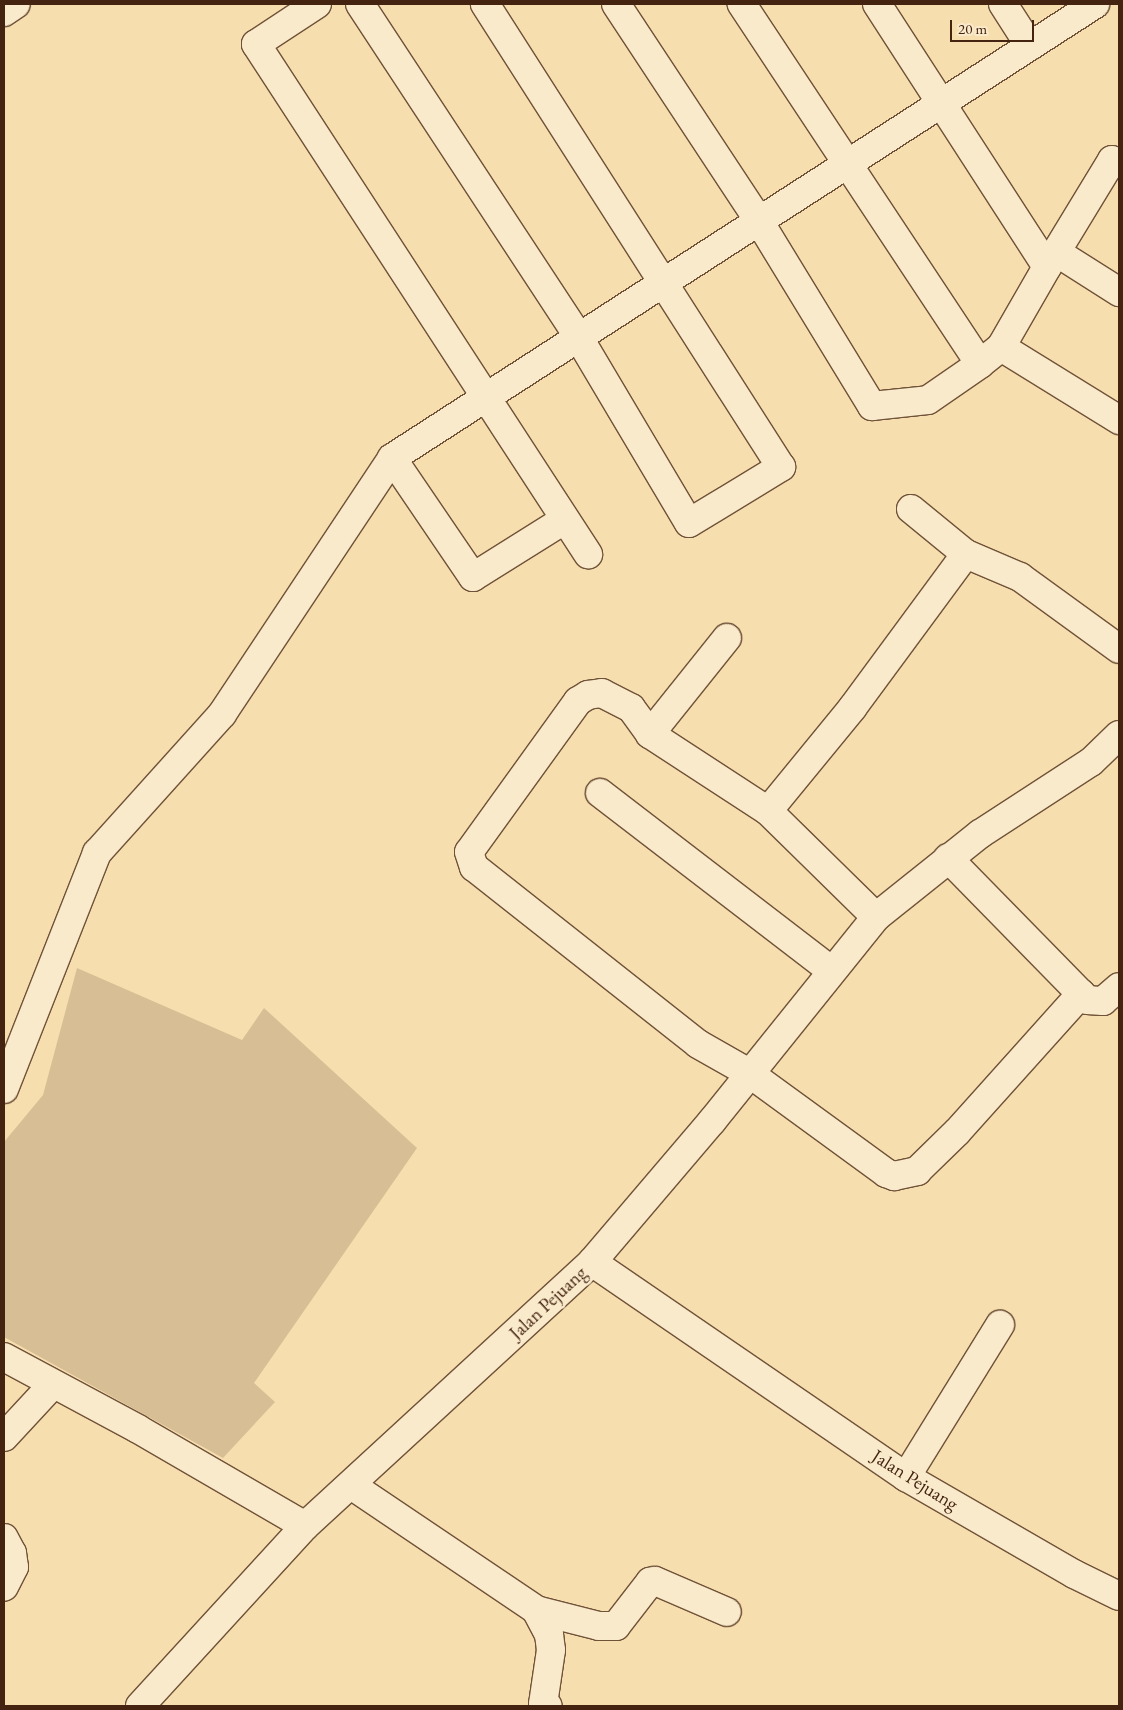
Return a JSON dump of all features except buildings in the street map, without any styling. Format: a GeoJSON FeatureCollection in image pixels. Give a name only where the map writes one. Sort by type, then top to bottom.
{"type":"FeatureCollection","features":[{"type":"Feature","properties":{"kind":"street"},"geometry":{"type":"LineString","coordinates":[[4,12],[16,4]]}},
{"type":"Feature","properties":{"kind":"street"},"geometry":{"type":"LineString","coordinates":[[317,4],[256,44],[484,399],[588,554]]}},
{"type":"Feature","properties":{"kind":"street"},"geometry":{"type":"LineString","coordinates":[[360,4],[579,338],[688,522],[781,467],[665,282],[485,4]]}},
{"type":"Feature","properties":{"kind":"street"},"geometry":{"type":"LineString","coordinates":[[616,4],[759,221],[872,406],[928,400],[1001,347],[1112,160],[1119,164]]}},
{"type":"Feature","properties":{"kind":"street"},"geometry":{"type":"LineString","coordinates":[[742,4],[980,364]]}},
{"type":"Feature","properties":{"kind":"street"},"geometry":{"type":"LineString","coordinates":[[877,4],[942,103],[1052,260],[1119,292]]}},
{"type":"Feature","properties":{"kind":"street"},"geometry":{"type":"LineString","coordinates":[[1003,4],[1030,46]]}},
{"type":"Feature","properties":{"kind":"street"},"geometry":{"type":"LineString","coordinates":[[4,1089],[97,853],[222,714],[392,458],[1095,4]]}},
{"type":"Feature","properties":{"kind":"street"},"geometry":{"type":"LineString","coordinates":[[1001,347],[1119,420]]}},
{"type":"Feature","properties":{"kind":"street"},"geometry":{"type":"LineString","coordinates":[[392,458],[472,577],[559,523]]}},
{"type":"Feature","properties":{"kind":"street"},"geometry":{"type":"LineString","coordinates":[[911,509],[966,554],[1020,577],[1119,649]]}},
{"type":"Feature","properties":{"kind":"street"},"geometry":{"type":"LineString","coordinates":[[768,811],[853,707],[966,554]]}},
{"type":"Feature","properties":{"kind":"street"},"geometry":{"type":"LineString","coordinates":[[650,734],[727,638]]}},
{"type":"Feature","properties":{"kind":"street"},"geometry":{"type":"LineString","coordinates":[[876,917],[768,811],[650,734],[631,708],[616,699],[597,692],[582,698],[473,844],[469,860],[698,1044],[749,1073],[886,1173],[909,1174],[917,1171],[957,1132],[1081,994]]}},
{"type":"Feature","properties":{"kind":"street"},"geometry":{"type":"LineString","coordinates":[[592,1262],[876,917],[948,858],[1091,762],[1119,735]]}},
{"type":"Feature","properties":{"kind":"street"},"geometry":{"type":"LineString","coordinates":[[600,793],[832,971]]}},
{"type":"Feature","properties":{"kind":"street"},"geometry":{"type":"LineString","coordinates":[[948,858],[1087,1000],[1103,1001],[1119,987]]}},
{"type":"Feature","properties":{"kind":"street","name":"Jalan Pejuang"},"geometry":{"type":"LineString","coordinates":[[140,1706],[305,1526],[592,1262],[906,1477],[1074,1574],[1119,1596]]}},
{"type":"Feature","properties":{"kind":"street"},"geometry":{"type":"LineString","coordinates":[[906,1477],[1000,1325]]}},
{"type":"Feature","properties":{"kind":"street"},"geometry":{"type":"LineString","coordinates":[[4,1358],[305,1526]]}},
{"type":"Feature","properties":{"kind":"street"},"geometry":{"type":"LineString","coordinates":[[4,1437],[53,1384]]}},
{"type":"Feature","properties":{"kind":"street"},"geometry":{"type":"LineString","coordinates":[[350,1485],[536,1610],[609,1627],[616,1626],[650,1582],[655,1581],[726,1612]]}},
{"type":"Feature","properties":{"kind":"street"},"geometry":{"type":"LineString","coordinates":[[4,1538],[12,1553],[14,1567],[4,1587]]}},
{"type":"Feature","properties":{"kind":"street"},"geometry":{"type":"LineString","coordinates":[[536,1610],[549,1634],[552,1650],[544,1705]]}},
{"type":"Feature","properties":{"kind":"shaded area"},"geometry":{"type":"Polygon","coordinates":[[[77,968],[242,1040],[264,1008],[417,1148],[254,1383],[275,1402],[223,1458],[4,1337],[4,1142],[43,1095],[77,968]]]}}]}
